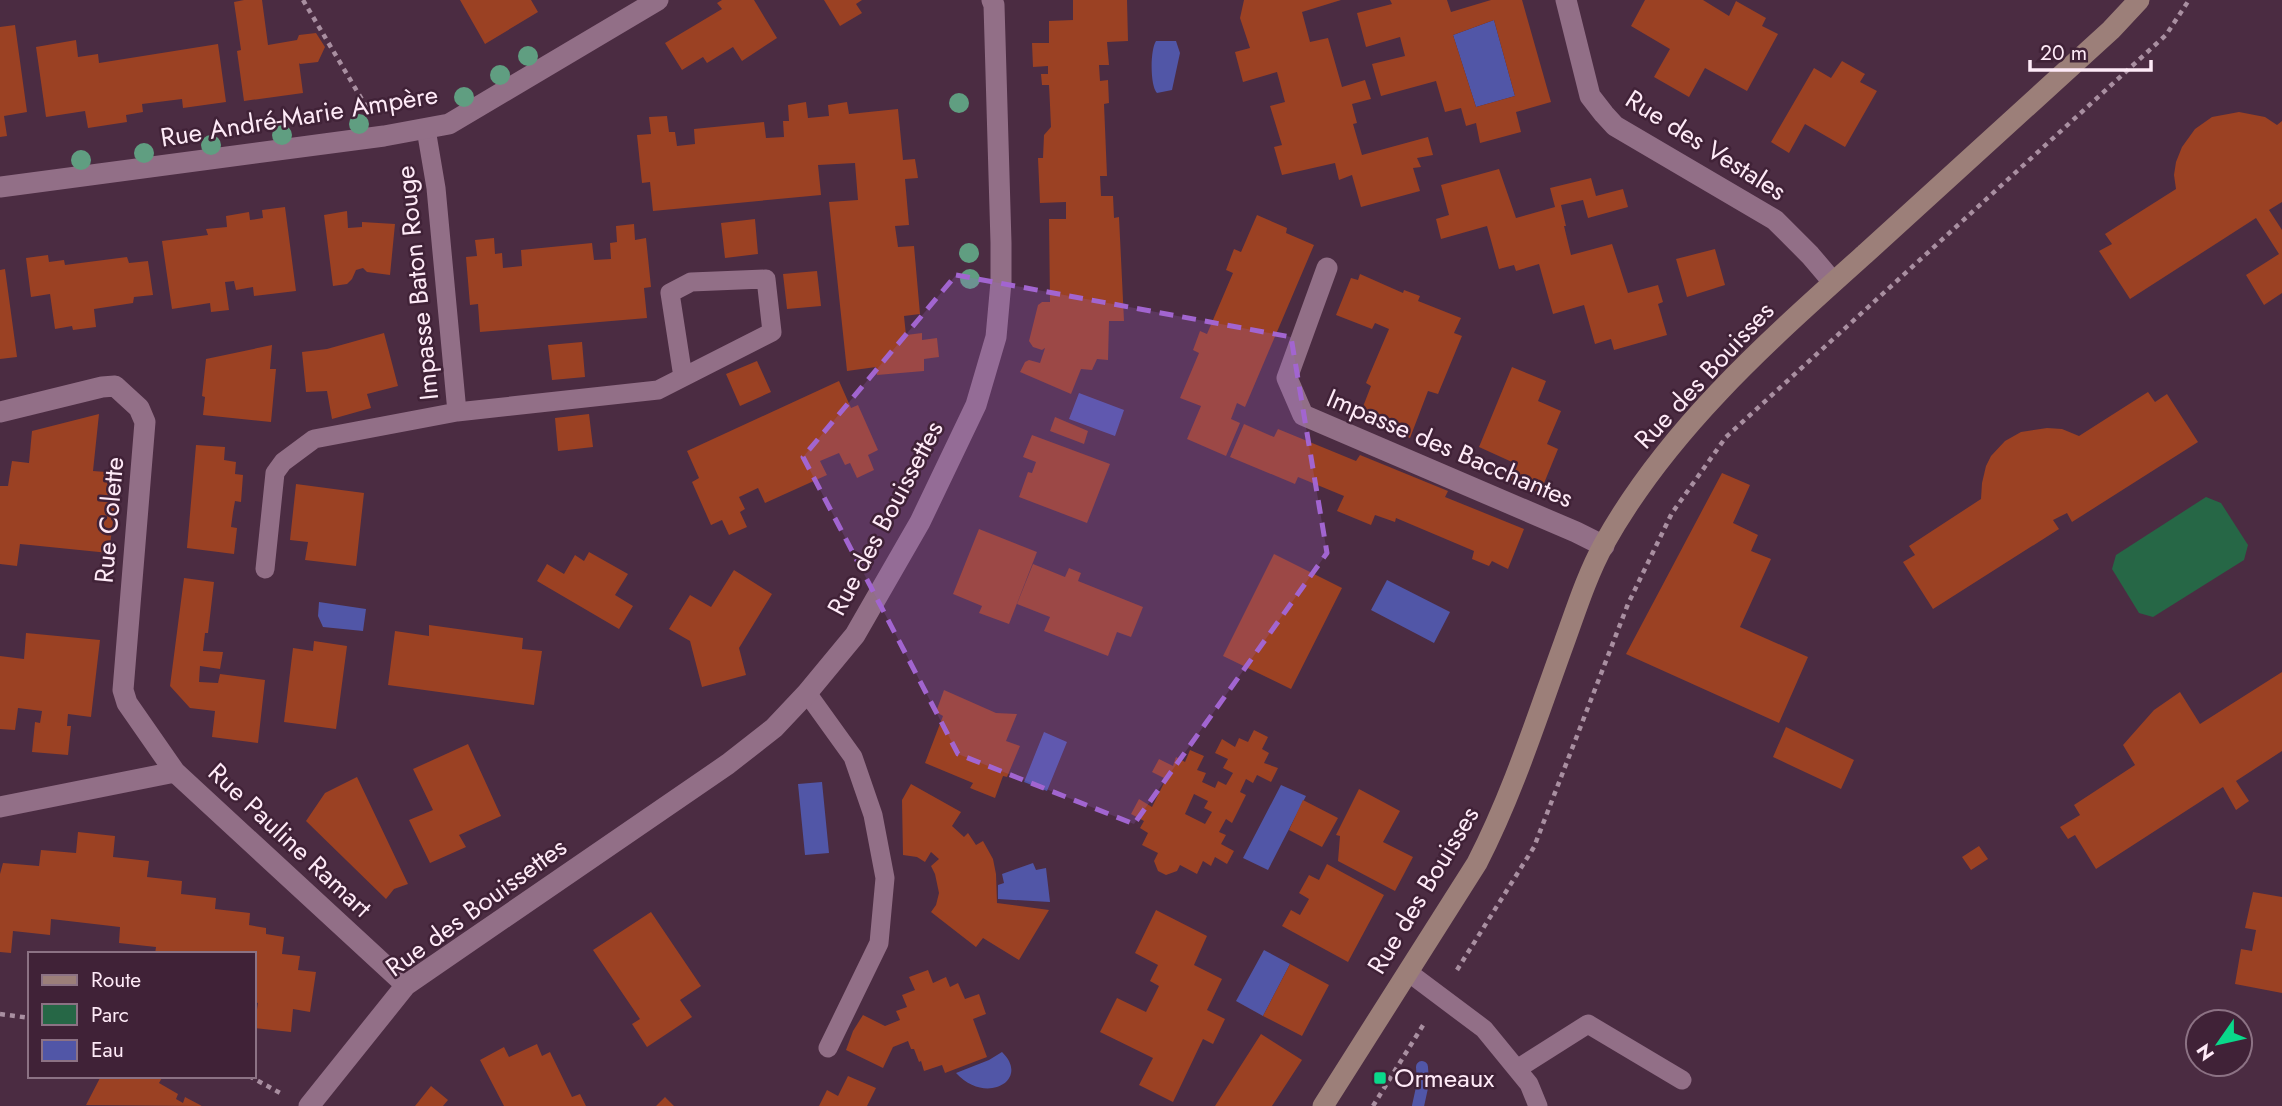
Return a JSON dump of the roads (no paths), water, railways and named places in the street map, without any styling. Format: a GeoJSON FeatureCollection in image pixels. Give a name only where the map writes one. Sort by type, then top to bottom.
{"type":"FeatureCollection","features":[{"type":"Feature","properties":{"kind":"street","name":"Rue André-Marie Ampère"},"geometry":{"type":"LineString","coordinates":[[0,187],[384,136],[449,124],[658,0]]}},
{"type":"Feature","properties":{"kind":"street","name":"Rue des Bouissettes"},"geometry":{"type":"LineString","coordinates":[[309,1106],[406,985],[728,764],[774,728],[855,635],[920,522],[976,405],[996,337],[1001,243],[992,0]]}},
{"type":"Feature","properties":{"kind":"street","name":"Rue des Vestales"},"geometry":{"type":"LineString","coordinates":[[1566,0],[1590,96],[1604,114],[1615,125],[1775,220],[1833,282]]}},
{"type":"Feature","properties":{"kind":"street","name":"Rue des Bouisses"},"geometry":{"type":"LineString","coordinates":[[1323,1106],[1477,863],[1498,822],[1582,595],[1604,545],[1637,490],[1688,425],[1730,380],[1833,282],[2111,30],[2138,0]]}},
{"type":"Feature","properties":{"kind":"street","name":"Impasse des Bacchantes"},"geometry":{"type":"LineString","coordinates":[[1327,268],[1287,378],[1303,415],[1604,545]]}},
{"type":"Feature","properties":{"kind":"street","name":"Rue Colette"},"geometry":{"type":"LineString","coordinates":[[0,412],[115,386],[139,408],[145,422],[123,690],[127,703],[175,772]]}},
{"type":"Feature","properties":{"kind":"street","name":"Rue Pauline Ramart"},"geometry":{"type":"LineString","coordinates":[[0,807],[175,772],[406,985]]}},
{"type":"Feature","properties":{"kind":"lane","name":"Impasse Baton Rouge"},"geometry":{"type":"LineString","coordinates":[[426,130],[436,188],[457,412],[658,390],[772,332],[766,279],[691,282],[670,293],[683,377]]}},
{"type":"Feature","properties":{"kind":"lane"},"geometry":{"type":"LineString","coordinates":[[265,569],[275,473],[283,461],[314,439],[457,412]]}},
{"type":"Feature","properties":{"kind":"lane"},"geometry":{"type":"LineString","coordinates":[[807,693],[853,757],[873,815],[885,878],[879,943],[828,1048]]}},
{"type":"Feature","properties":{"kind":"lane"},"geometry":{"type":"LineString","coordinates":[[1408,972],[1485,1029],[1529,1084],[1538,1106]]}},
{"type":"Feature","properties":{"kind":"lane"},"geometry":{"type":"LineString","coordinates":[[1517,1069],[1588,1024],[1682,1080]]}},
{"type":"Feature","properties":{"kind":"water"},"geometry":{"type":"Polygon","coordinates":[[[1494,20],[1515,96],[1476,107],[1453,35],[1494,20]]]}},
{"type":"Feature","properties":{"kind":"water"},"geometry":{"type":"Polygon","coordinates":[[[1156,41],[1176,41],[1180,53],[1172,90],[1157,93],[1152,68],[1156,41]]]}},
{"type":"Feature","properties":{"kind":"water"},"geometry":{"type":"Polygon","coordinates":[[[1079,393],[1124,410],[1115,436],[1069,419],[1079,393]]]}},
{"type":"Feature","properties":{"kind":"water"},"geometry":{"type":"Polygon","coordinates":[[[1387,580],[1450,612],[1434,643],[1371,610],[1387,580]]]}},
{"type":"Feature","properties":{"kind":"water"},"geometry":{"type":"Polygon","coordinates":[[[319,602],[366,609],[363,631],[323,627],[318,616],[319,602]]]}},
{"type":"Feature","properties":{"kind":"water"},"geometry":{"type":"Polygon","coordinates":[[[1044,732],[1067,742],[1047,791],[1024,782],[1044,732]]]}},
{"type":"Feature","properties":{"kind":"water"},"geometry":{"type":"Polygon","coordinates":[[[822,782],[829,853],[805,855],[798,784],[822,782]]]}},
{"type":"Feature","properties":{"kind":"water"},"geometry":{"type":"Polygon","coordinates":[[[1281,785],[1306,796],[1268,870],[1243,858],[1281,785]]]}},
{"type":"Feature","properties":{"kind":"water"},"geometry":{"type":"Polygon","coordinates":[[[1033,863],[1036,870],[1046,868],[1050,902],[998,899],[998,885],[1004,883],[1002,874],[1033,863]]]}},
{"type":"Feature","properties":{"kind":"water"},"geometry":{"type":"Polygon","coordinates":[[[1264,950],[1290,964],[1263,1016],[1236,1001],[1264,950]]]}},
{"type":"Feature","properties":{"kind":"water"},"geometry":{"type":"Polygon","coordinates":[[[1002,1052],[1010,1062],[1011,1072],[1008,1080],[1001,1085],[980,1088],[968,1083],[956,1073],[989,1060],[1002,1052]]]}},
{"type":"Feature","properties":{"kind":"waterway"},"geometry":{"type":"LineString","coordinates":[[1418,1106],[1423,1083],[1422,1067]]}},
{"type":"Feature","properties":{"kind":"place","name":"Ormeaux"},"geometry":{"type":"Point","coordinates":[1380,1078]}}]}
